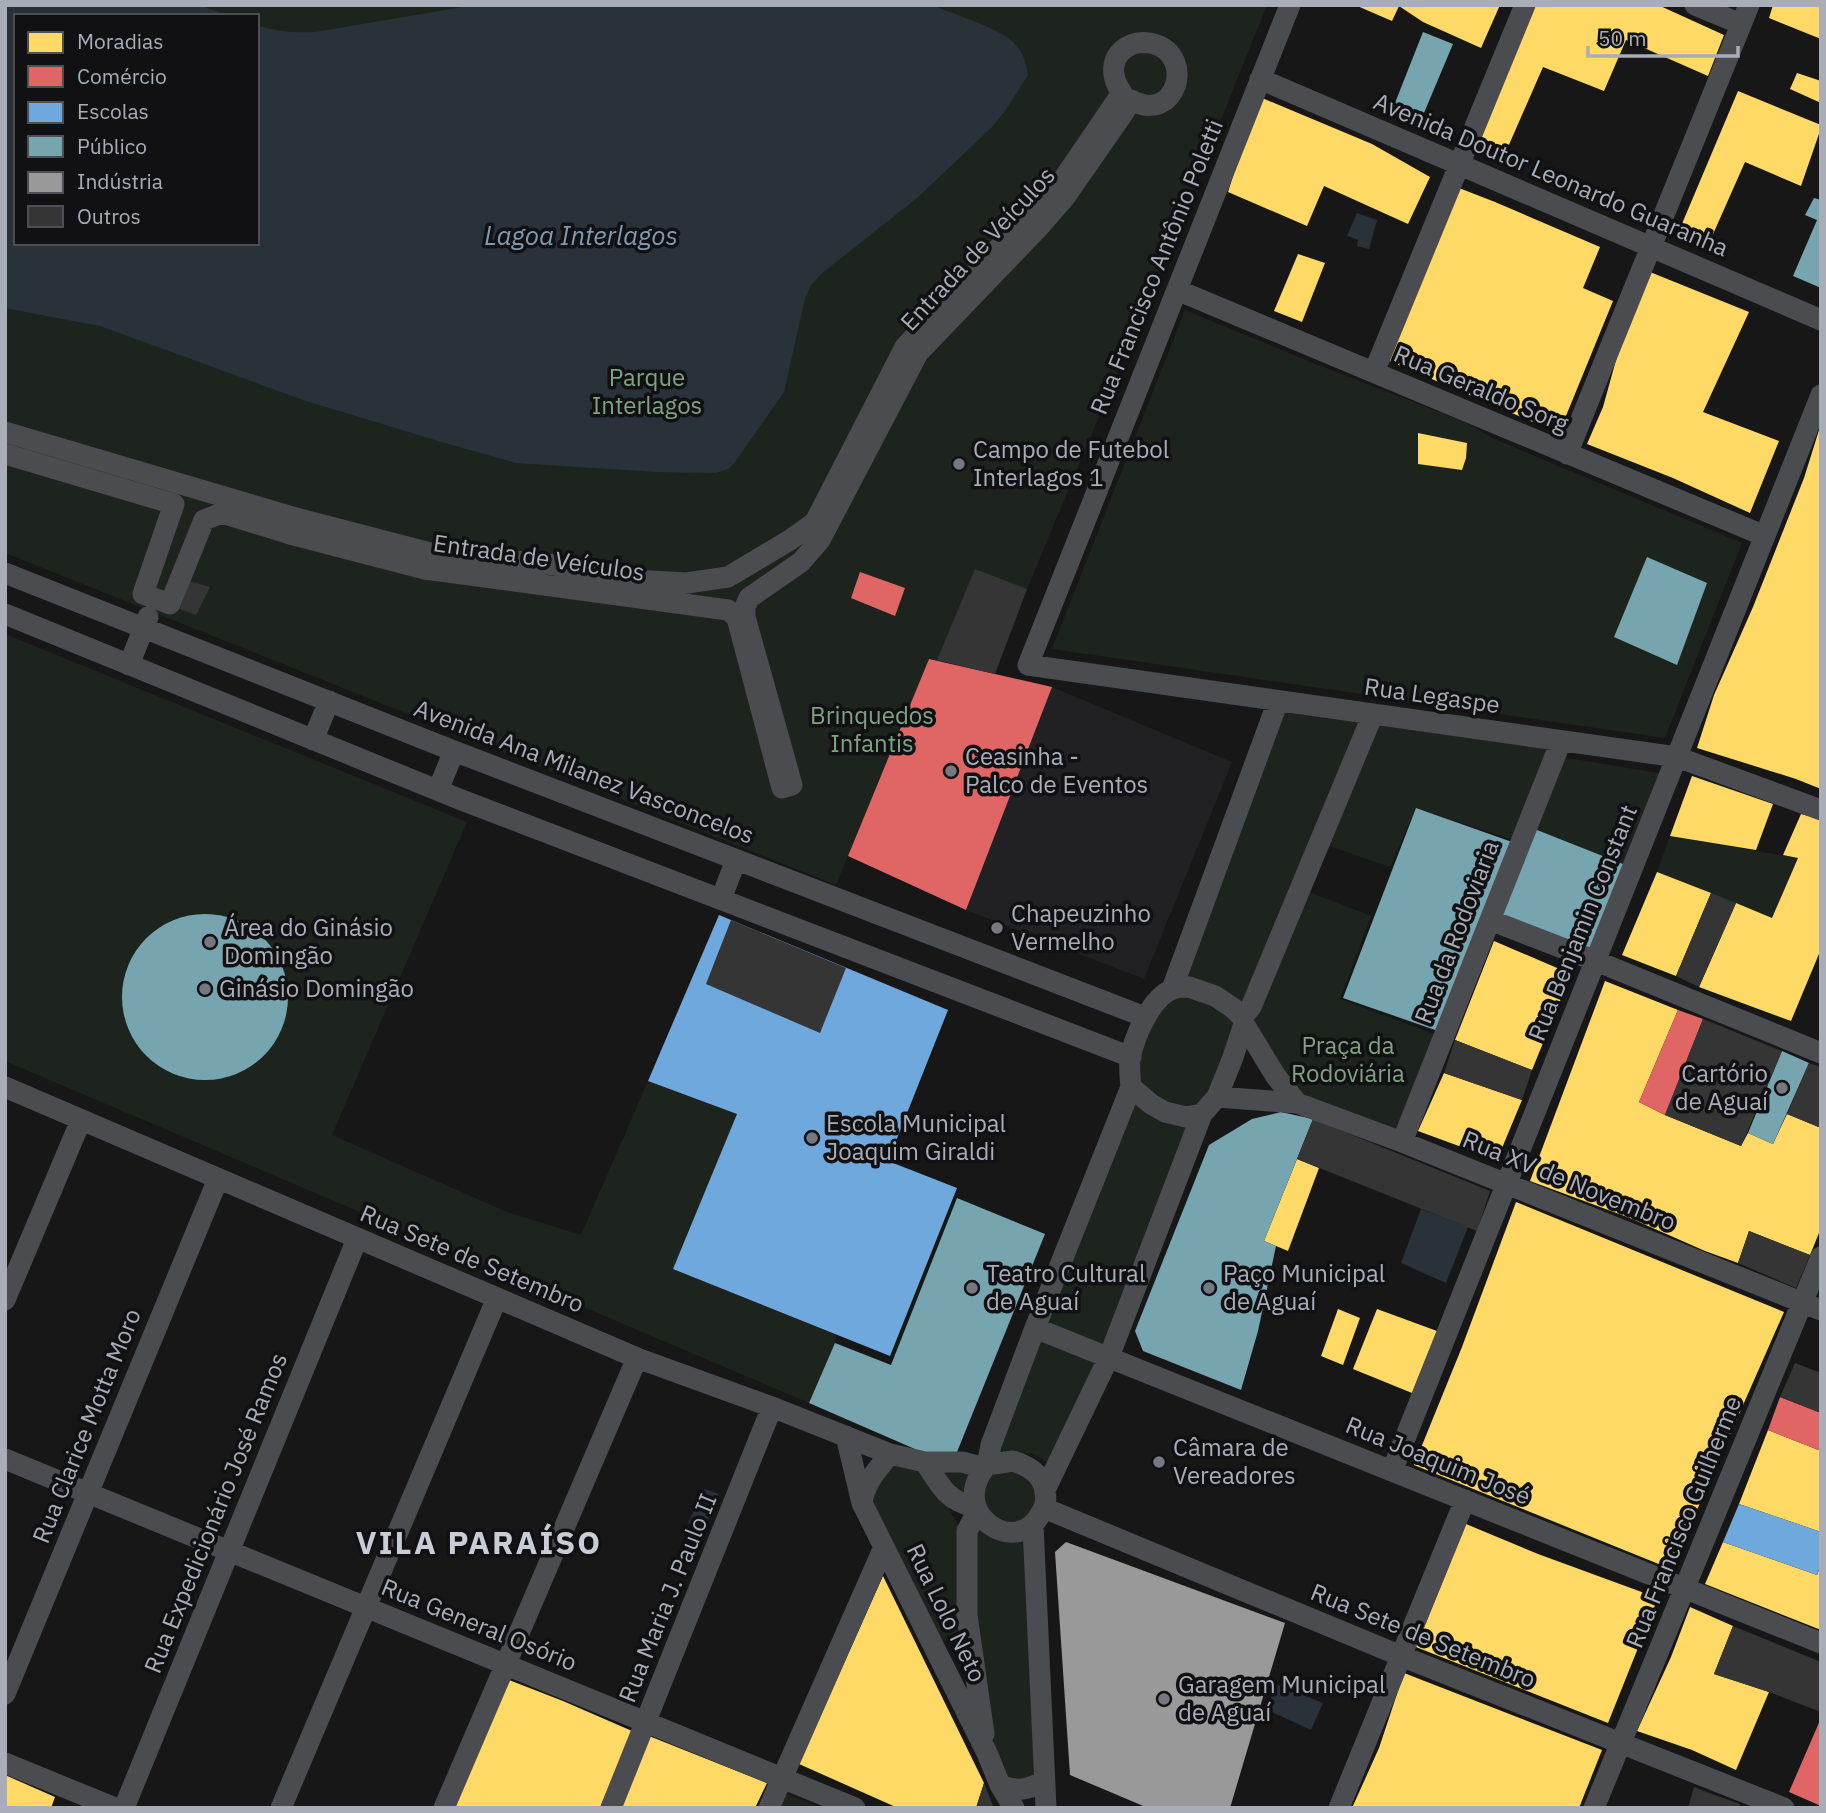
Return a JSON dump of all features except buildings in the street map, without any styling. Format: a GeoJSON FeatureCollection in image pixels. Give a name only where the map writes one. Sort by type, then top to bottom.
{"type":"FeatureCollection","features":[{"type":"Feature","properties":{"kind":"street","name":"Rua Francisco Antônio Poletti"},"geometry":{"type":"LineString","coordinates":[[1028,665],[1290,5]]}},
{"type":"Feature","properties":{"kind":"street"},"geometry":{"type":"LineString","coordinates":[[1374,372],[1525,5]]}},
{"type":"Feature","properties":{"kind":"street"},"geometry":{"type":"LineString","coordinates":[[1567,454],[1745,15],[1695,5]]}},
{"type":"Feature","properties":{"kind":"street","name":"Entrada de Veículos"},"geometry":{"type":"LineString","coordinates":[[5,432],[257,507],[430,553],[556,565],[596,578],[687,583],[728,577],[790,540],[814,522],[905,347],[1056,190],[1112,109],[1122,93],[1114,78],[1113,65],[1119,54],[1127,46],[1139,42],[1151,43],[1163,47],[1173,59],[1178,69],[1173,93],[1165,101],[1153,106],[1142,106],[1131,100],[1065,197],[918,353],[820,540],[801,562],[749,598],[744,617],[792,785],[782,788],[737,618],[728,610],[425,569],[290,534],[222,513],[204,520],[170,604],[156,599]]}},
{"type":"Feature","properties":{"kind":"street","name":"Avenida Doutor Leonardo Guaranha"},"geometry":{"type":"LineString","coordinates":[[1260,79],[1821,320]]}},
{"type":"Feature","properties":{"kind":"street","name":"Rua Geraldo Sorg"},"geometry":{"type":"LineString","coordinates":[[1177,290],[1765,536]]}},
{"type":"Feature","properties":{"kind":"street","name":"Rua Benjamin Constant"},"geometry":{"type":"LineString","coordinates":[[1392,1471],[1821,395]]}},
{"type":"Feature","properties":{"kind":"street"},"geometry":{"type":"LineString","coordinates":[[5,454],[174,504],[143,594],[156,599],[129,666]]}},
{"type":"Feature","properties":{"kind":"street","name":"Avenida Ana Milanez Vasconcelos"},"geometry":{"type":"LineString","coordinates":[[5,573],[454,751],[1145,1017]]}},
{"type":"Feature","properties":{"kind":"street"},"geometry":{"type":"LineString","coordinates":[[5,614],[438,790],[1131,1057]]}},
{"type":"Feature","properties":{"kind":"street","name":"Rua Legaspe"},"geometry":{"type":"LineString","coordinates":[[1028,665],[1677,757],[1821,810]]}},
{"type":"Feature","properties":{"kind":"street"},"geometry":{"type":"LineString","coordinates":[[313,740],[329,701]]}},
{"type":"Feature","properties":{"kind":"street"},"geometry":{"type":"LineString","coordinates":[[986,1753],[967,1615],[967,1531],[976,1509],[975,1486],[986,1467],[991,1445],[1035,1328],[1131,1087],[1131,1057],[1145,1017],[1157,1001],[1172,989],[1278,701]]}},
{"type":"Feature","properties":{"kind":"street"},"geometry":{"type":"LineString","coordinates":[[925,1462],[943,1490],[960,1504],[976,1509],[984,1522],[999,1531],[1018,1532],[1041,1508],[1109,1357],[1202,1114],[1217,1097],[1232,1060],[1243,1021],[1373,714]]}},
{"type":"Feature","properties":{"kind":"street","name":"Rua da Rodoviaria"},"geometry":{"type":"LineString","coordinates":[[1402,1142],[1561,741]]}},
{"type":"Feature","properties":{"kind":"street"},"geometry":{"type":"LineString","coordinates":[[438,790],[454,751]]}},
{"type":"Feature","properties":{"kind":"street"},"geometry":{"type":"LineString","coordinates":[[721,899],[736,860]]}},
{"type":"Feature","properties":{"kind":"street"},"geometry":{"type":"LineString","coordinates":[[1490,920],[1821,1053]]}},
{"type":"Feature","properties":{"kind":"street"},"geometry":{"type":"LineString","coordinates":[[1172,989],[1189,987],[1215,996],[1233,1008],[1275,1075],[1297,1103]]}},
{"type":"Feature","properties":{"kind":"street","name":"Rua Sete de Setembro"},"geometry":{"type":"LineString","coordinates":[[5,1087],[637,1358],[890,1454],[925,1462],[962,1462],[986,1467]]}},
{"type":"Feature","properties":{"kind":"street"},"geometry":{"type":"LineString","coordinates":[[1131,1087],[1165,1112],[1186,1117],[1202,1114]]}},
{"type":"Feature","properties":{"kind":"street","name":"Rua XV de Novembro"},"geometry":{"type":"LineString","coordinates":[[1217,1097],[1297,1103],[1402,1142],[1811,1307]]}},
{"type":"Feature","properties":{"kind":"street"},"geometry":{"type":"LineString","coordinates":[[5,1300],[81,1120]]}},
{"type":"Feature","properties":{"kind":"street","name":"Rua Clarice Motta Moro"},"geometry":{"type":"LineString","coordinates":[[5,1694],[218,1179]]}},
{"type":"Feature","properties":{"kind":"street","name":"Rua Expedicionário José Ramos"},"geometry":{"type":"LineString","coordinates":[[124,1808],[357,1239]]}},
{"type":"Feature","properties":{"kind":"street","name":"Rua Francisco Guilherme"},"geometry":{"type":"LineString","coordinates":[[1594,1808],[1685,1589],[1811,1307],[1821,1256]]}},
{"type":"Feature","properties":{"kind":"street"},"geometry":{"type":"LineString","coordinates":[[281,1808],[497,1298]]}},
{"type":"Feature","properties":{"kind":"street","name":"Rua Joaquim José"},"geometry":{"type":"LineString","coordinates":[[1035,1328],[1821,1643]]}},
{"type":"Feature","properties":{"kind":"street"},"geometry":{"type":"LineString","coordinates":[[444,1808],[637,1358]]}},
{"type":"Feature","properties":{"kind":"street","name":"Rua Maria J. Paulo II"},"geometry":{"type":"LineString","coordinates":[[611,1808],[772,1407]]}},
{"type":"Feature","properties":{"kind":"street","name":"Rua Lolo Neto"},"geometry":{"type":"LineString","coordinates":[[846,1436],[862,1503],[1000,1785],[1014,1808]]}},
{"type":"Feature","properties":{"kind":"street"},"geometry":{"type":"LineString","coordinates":[[862,1503],[869,1479],[890,1454]]}},
{"type":"Feature","properties":{"kind":"street","name":"Rua General Osório"},"geometry":{"type":"LineString","coordinates":[[5,1459],[855,1808]]}},
{"type":"Feature","properties":{"kind":"street"},"geometry":{"type":"LineString","coordinates":[[986,1467],[1013,1461],[1027,1465],[1039,1476],[1046,1808]]}},
{"type":"Feature","properties":{"kind":"street"},"geometry":{"type":"LineString","coordinates":[[1339,1808],[1465,1500]]}},
{"type":"Feature","properties":{"kind":"street","name":"Rua Sete de Setembro"},"geometry":{"type":"LineString","coordinates":[[1041,1508],[1401,1656],[1784,1808]]}},
{"type":"Feature","properties":{"kind":"street"},"geometry":{"type":"LineString","coordinates":[[769,1808],[884,1546]]}},
{"type":"Feature","properties":{"kind":"street"},"geometry":{"type":"LineString","coordinates":[[5,1763],[72,1800],[116,1808]]}},
{"type":"Feature","properties":{"kind":"street"},"geometry":{"type":"LineString","coordinates":[[1000,1785],[1012,1790],[1031,1788],[1044,1782]]}},
{"type":"Feature","properties":{"kind":"shaded area"},"geometry":{"type":"Polygon","coordinates":[[[1052,687],[1232,762],[1144,979],[966,910],[1052,687]]]}},
{"type":"Feature","properties":{"kind":"green space","name":"Parque Interlagos"},"geometry":{"type":"Polygon","coordinates":[[[5,5],[1267,5],[995,672],[929,659],[836,885],[5,553],[5,5]]]}},
{"type":"Feature","properties":{"kind":"green space"},"geometry":{"type":"Polygon","coordinates":[[[1185,310],[1465,422],[1492,438],[1742,543],[1665,738],[1052,649],[1185,310]]]}},
{"type":"Feature","properties":{"kind":"green space","name":"Área do Ginásio Domingão"},"geometry":{"type":"Polygon","coordinates":[[[5,634],[467,822],[332,1135],[507,1212],[581,1235],[648,1081],[737,1114],[674,1269],[836,1335],[809,1403],[5,1061],[5,634]]]}},
{"type":"Feature","properties":{"kind":"green space"},"geometry":{"type":"Polygon","coordinates":[[[1283,708],[1367,721],[1247,1005],[1177,986],[1283,708]]]}},
{"type":"Feature","properties":{"kind":"green space"},"geometry":{"type":"Polygon","coordinates":[[[1376,722],[1561,741],[1520,842],[1416,808],[1390,867],[1324,844],[1376,722]]]}},
{"type":"Feature","properties":{"kind":"green space"},"geometry":{"type":"Polygon","coordinates":[[[1562,757],[1664,774],[1628,866],[1532,828],[1562,757]]]}},
{"type":"Feature","properties":{"kind":"green space"},"geometry":{"type":"Polygon","coordinates":[[[1670,836],[1798,858],[1772,918],[1657,872],[1670,836]]]}},
{"type":"Feature","properties":{"kind":"green space","name":"Praça da Rodoviária"},"geometry":{"type":"Polygon","coordinates":[[[1304,890],[1371,916],[1340,999],[1439,1036],[1400,1138],[1300,1098],[1247,1019],[1304,890]]]}},
{"type":"Feature","properties":{"kind":"green space"},"geometry":{"type":"Polygon","coordinates":[[[1188,989],[1239,1018],[1214,1095],[1186,1114],[1134,1085],[1147,1019],[1188,989]]]}},
{"type":"Feature","properties":{"kind":"green space"},"geometry":{"type":"Polygon","coordinates":[[[1132,1091],[1195,1118],[1106,1356],[1050,1464],[1032,1453],[993,1454],[1132,1091]]]}},
{"type":"Feature","properties":{"kind":"green space"},"geometry":{"type":"Polygon","coordinates":[[[1012,1463],[1044,1490],[1030,1522],[988,1520],[978,1486],[987,1473],[1012,1463]]]}},
{"type":"Feature","properties":{"kind":"green space"},"geometry":{"type":"Polygon","coordinates":[[[896,1464],[922,1470],[940,1493],[960,1528],[959,1632],[953,1640],[942,1641],[869,1502],[882,1471],[896,1464]]]}},
{"type":"Feature","properties":{"kind":"green space"},"geometry":{"type":"Polygon","coordinates":[[[933,1465],[977,1469],[960,1501],[933,1465]]]}},
{"type":"Feature","properties":{"kind":"green space"},"geometry":{"type":"Polygon","coordinates":[[[975,1519],[1031,1532],[1038,1781],[1010,1788],[989,1752],[972,1614],[975,1519]]]}},
{"type":"Feature","properties":{"kind":"green space"},"geometry":{"type":"Polygon","coordinates":[[[785,1793],[821,1808],[778,1808],[785,1793]]]}},
{"type":"Feature","properties":{"kind":"water","name":"Lagoa Interlagos"},"geometry":{"type":"Polygon","coordinates":[[[5,5],[199,5],[224,14],[14,14],[14,245],[259,245],[259,26],[286,32],[316,32],[474,5],[932,5],[1010,39],[1023,55],[1028,75],[991,128],[917,198],[821,274],[811,285],[805,298],[784,392],[735,462],[728,469],[716,473],[516,463],[303,400],[100,326],[5,308],[5,5]]]}},
{"type":"Feature","properties":{"kind":"water"},"geometry":{"type":"Polygon","coordinates":[[[1357,213],[1377,220],[1369,249],[1357,246],[1358,240],[1347,236],[1357,213]]]}},
{"type":"Feature","properties":{"kind":"water"},"geometry":{"type":"Polygon","coordinates":[[[1421,1209],[1468,1227],[1446,1283],[1401,1263],[1421,1209]]]}},
{"type":"Feature","properties":{"kind":"water"},"geometry":{"type":"Polygon","coordinates":[[[704,1489],[719,1494],[704,1529],[688,1523],[704,1489]]]}},
{"type":"Feature","properties":{"kind":"water"},"geometry":{"type":"Polygon","coordinates":[[[1275,1684],[1323,1703],[1311,1730],[1268,1710],[1275,1684]]]}},
{"type":"Feature","properties":{"kind":"place","name":"Campo de Futebol Interlagos 1"},"geometry":{"type":"Point","coordinates":[959,464]}},
{"type":"Feature","properties":{"kind":"place","name":"Ceasinha - Palco de Eventos"},"geometry":{"type":"Point","coordinates":[951,771]}},
{"type":"Feature","properties":{"kind":"place","name":"Chapeuzinho Vermelho"},"geometry":{"type":"Point","coordinates":[997,928]}},
{"type":"Feature","properties":{"kind":"place","name":"Área do Ginásio Domingão"},"geometry":{"type":"Point","coordinates":[210,942]}},
{"type":"Feature","properties":{"kind":"place","name":"Ginásio Domingão"},"geometry":{"type":"Point","coordinates":[205,989]}},
{"type":"Feature","properties":{"kind":"place","name":"Cartório de Aguaí"},"geometry":{"type":"Point","coordinates":[1782,1088]}},
{"type":"Feature","properties":{"kind":"place","name":"Escola Municipal Joaquim Giraldi"},"geometry":{"type":"Point","coordinates":[812,1138]}},
{"type":"Feature","properties":{"kind":"place","name":"Teatro Cultural de Aguaí"},"geometry":{"type":"Point","coordinates":[972,1288]}},
{"type":"Feature","properties":{"kind":"place","name":"Paço Municipal de Aguaí"},"geometry":{"type":"Point","coordinates":[1209,1288]}},
{"type":"Feature","properties":{"kind":"place","name":"Câmara de Vereadores"},"geometry":{"type":"Point","coordinates":[1159,1462]}},
{"type":"Feature","properties":{"kind":"place","name":"Garagem Municipal de Aguaí"},"geometry":{"type":"Point","coordinates":[1164,1699]}},
{"type":"Feature","properties":{"kind":"district","name":"VILA PARAÍSO"},"geometry":{"type":"Point","coordinates":[479,1543]}},
{"type":"Feature","properties":{"kind":"park label","name":"Brinquedos Infantis"},"geometry":{"type":"Point","coordinates":[872,730]}}]}
